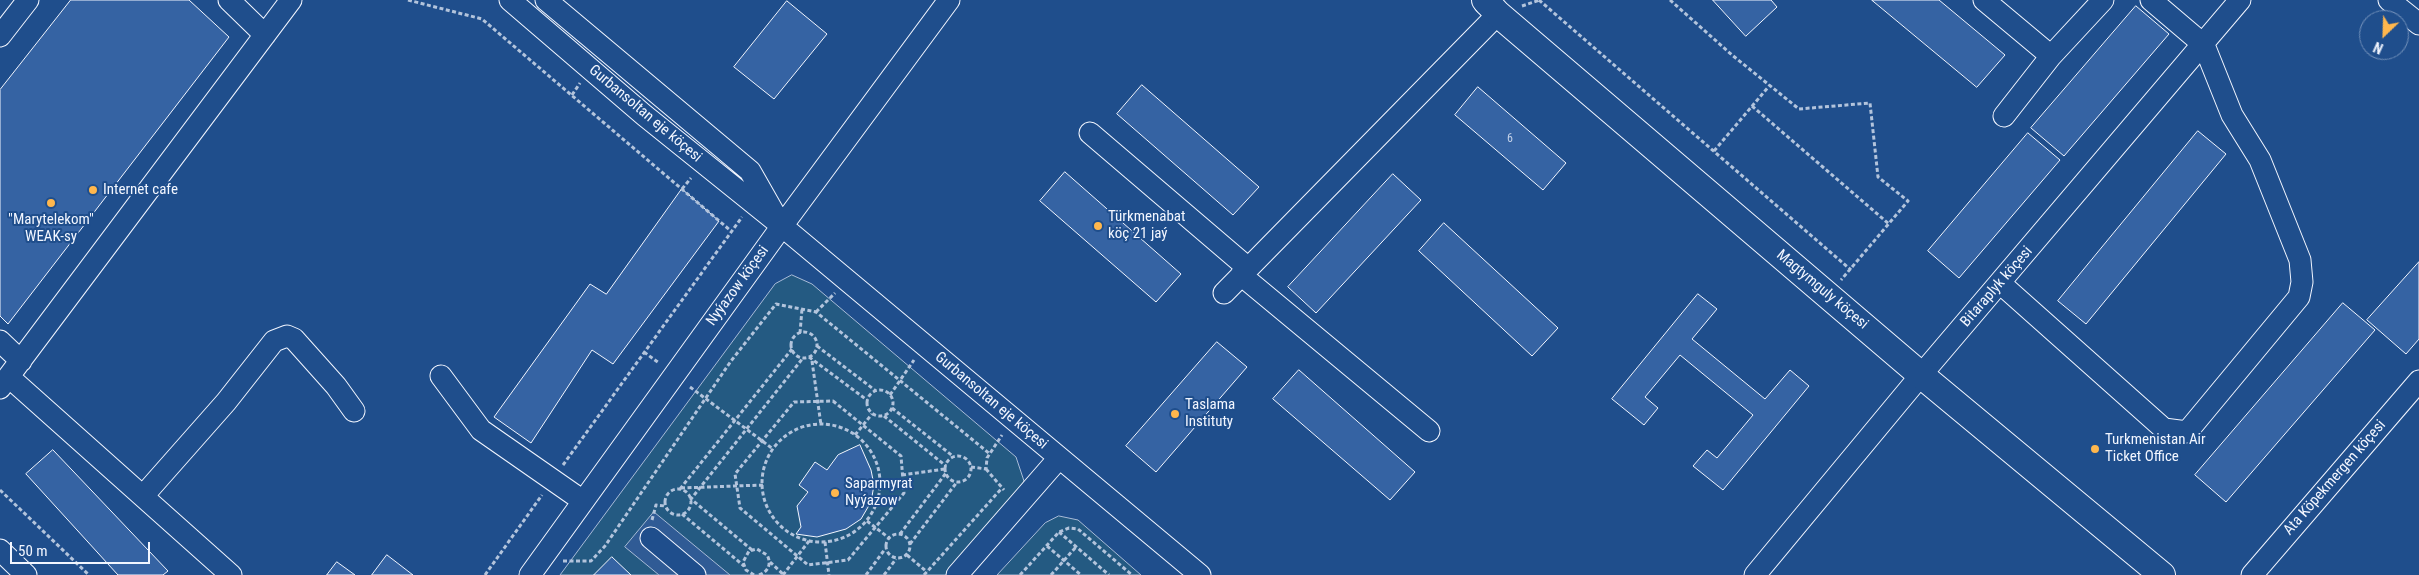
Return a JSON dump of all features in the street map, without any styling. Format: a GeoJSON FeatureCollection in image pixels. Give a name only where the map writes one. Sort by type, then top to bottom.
{"type":"FeatureCollection","features":[{"type":"Feature","properties":{"kind":"main road","name":"Magtymguly köçesi"},"geometry":{"type":"LineString","coordinates":[[1488,4],[1921,375],[2162,575]]}},
{"type":"Feature","properties":{"kind":"street"},"geometry":{"type":"LineString","coordinates":[[0,36],[28,0]]}},
{"type":"Feature","properties":{"kind":"street"},"geometry":{"type":"LineString","coordinates":[[229,0],[265,35]]}},
{"type":"Feature","properties":{"kind":"street"},"geometry":{"type":"LineString","coordinates":[[10,375],[291,0]]}},
{"type":"Feature","properties":{"kind":"street","name":"Gurbansoltan eje köçesi"},"geometry":{"type":"LineString","coordinates":[[510,0],[644,114],[782,226],[1200,575]]}},
{"type":"Feature","properties":{"kind":"street","name":"Gurbansoltan eje köçesi"},"geometry":{"type":"LineString","coordinates":[[546,0],[750,171],[782,226]]}},
{"type":"Feature","properties":{"kind":"street","name":"Nyýazow köçesi"},"geometry":{"type":"LineString","coordinates":[[535,568],[782,226],[949,0]]}},
{"type":"Feature","properties":{"kind":"street"},"geometry":{"type":"LineString","coordinates":[[1984,0],[2051,56]]}},
{"type":"Feature","properties":{"kind":"street"},"geometry":{"type":"LineString","coordinates":[[2004,116],[2051,56],[2103,0]]}},
{"type":"Feature","properties":{"kind":"street"},"geometry":{"type":"LineString","coordinates":[[2000,283],[2164,429],[2187,432],[2299,297],[2302,282],[2300,260],[2260,160],[2232,115],[2204,45],[2151,0]]}},
{"type":"Feature","properties":{"kind":"street","name":"Bitaraplyk köçesi"},"geometry":{"type":"LineString","coordinates":[[1755,575],[1921,375],[2204,45],[2240,0]]}},
{"type":"Feature","properties":{"kind":"street"},"geometry":{"type":"LineString","coordinates":[[2389,0],[2419,24]]}},
{"type":"Feature","properties":{"kind":"street"},"geometry":{"type":"LineString","coordinates":[[1224,293],[1488,4]]}},
{"type":"Feature","properties":{"kind":"street"},"geometry":{"type":"LineString","coordinates":[[1090,133],[1429,431]]}},
{"type":"Feature","properties":{"kind":"street"},"geometry":{"type":"LineString","coordinates":[[143,496],[226,402],[274,342],[287,336],[294,340],[336,386],[354,411]]}},
{"type":"Feature","properties":{"kind":"street"},"geometry":{"type":"LineString","coordinates":[[0,340],[10,375],[231,575]]}},
{"type":"Feature","properties":{"kind":"street"},"geometry":{"type":"LineString","coordinates":[[441,376],[481,430],[583,501]]}},
{"type":"Feature","properties":{"kind":"street","name":"Ata Köpekmergen köçesi"},"geometry":{"type":"LineString","coordinates":[[2252,575],[2419,381]]}},
{"type":"Feature","properties":{"kind":"street"},"geometry":{"type":"LineString","coordinates":[[957,575],[1059,458]]}},
{"type":"Feature","properties":{"kind":"street"},"geometry":{"type":"LineString","coordinates":[[651,538],[695,575]]}},
{"type":"Feature","properties":{"kind":"street"},"geometry":{"type":"LineString","coordinates":[[0,550],[26,575]]}},
{"type":"Feature","properties":{"kind":"path"},"geometry":{"type":"LineString","coordinates":[[408,0],[482,19],[731,231]]}},
{"type":"Feature","properties":{"kind":"path"},"geometry":{"type":"LineString","coordinates":[[1538,0],[1851,270]]}},
{"type":"Feature","properties":{"kind":"path"},"geometry":{"type":"LineString","coordinates":[[1670,0],[1800,109],[1870,103],[1878,177],[1908,201],[1828,295]]}},
{"type":"Feature","properties":{"kind":"path"},"geometry":{"type":"LineString","coordinates":[[1714,151],[1770,85]]}},
{"type":"Feature","properties":{"kind":"path"},"geometry":{"type":"LineString","coordinates":[[1752,106],[1889,224]]}},
{"type":"Feature","properties":{"kind":"path"},"geometry":{"type":"LineString","coordinates":[[484,575],[753,203]]}},
{"type":"Feature","properties":{"kind":"path"},"geometry":{"type":"LineString","coordinates":[[816,312],[848,281]]}},
{"type":"Feature","properties":{"kind":"path"},"geometry":{"type":"LineString","coordinates":[[535,568],[590,561],[604,546],[731,360],[776,304],[816,312],[990,454]]}},
{"type":"Feature","properties":{"kind":"path"},"geometry":{"type":"LineString","coordinates":[[800,333],[802,309]]}},
{"type":"Feature","properties":{"kind":"path"},"geometry":{"type":"LineString","coordinates":[[681,488],[792,349],[794,337],[800,333],[812,335],[817,346],[876,391]]}},
{"type":"Feature","properties":{"kind":"path"},"geometry":{"type":"LineString","coordinates":[[890,395],[925,345]]}},
{"type":"Feature","properties":{"kind":"path"},"geometry":{"type":"LineString","coordinates":[[810,358],[815,353],[817,346]]}},
{"type":"Feature","properties":{"kind":"path"},"geometry":{"type":"LineString","coordinates":[[792,349],[796,355],[810,358],[867,400]]}},
{"type":"Feature","properties":{"kind":"path"},"geometry":{"type":"LineString","coordinates":[[690,499],[803,358]]}},
{"type":"Feature","properties":{"kind":"path"},"geometry":{"type":"LineString","coordinates":[[810,358],[821,425]]}},
{"type":"Feature","properties":{"kind":"path"},"geometry":{"type":"LineString","coordinates":[[674,375],[773,449]]}},
{"type":"Feature","properties":{"kind":"path"},"geometry":{"type":"LineString","coordinates":[[884,416],[892,408],[893,401],[890,395],[883,390],[876,391],[867,400],[867,408],[872,414],[884,416],[946,469],[950,479],[956,482]]}},
{"type":"Feature","properties":{"kind":"path"},"geometry":{"type":"LineString","coordinates":[[794,402],[833,402],[862,425],[901,456],[904,493],[848,560],[808,565],[740,508],[735,474],[794,402]]}},
{"type":"Feature","properties":{"kind":"path"},"geometry":{"type":"LineString","coordinates":[[892,408],[954,457],[963,457],[971,467],[986,469]]}},
{"type":"Feature","properties":{"kind":"path"},"geometry":{"type":"LineString","coordinates":[[855,435],[872,414]]}},
{"type":"Feature","properties":{"kind":"path"},"geometry":{"type":"LineString","coordinates":[[1013,419],[986,458],[986,469],[1017,506]]}},
{"type":"Feature","properties":{"kind":"path"},"geometry":{"type":"LineString","coordinates":[[821,425],[833,426],[855,435],[867,446],[875,460],[880,475],[878,499],[867,521],[855,532],[841,539],[825,542],[809,541],[794,536],[781,527],[771,515],[765,500],[763,485],[764,472],[773,449],[794,431],[821,425]]}},
{"type":"Feature","properties":{"kind":"path"},"geometry":{"type":"LineString","coordinates":[[889,538],[900,534],[954,457]]}},
{"type":"Feature","properties":{"kind":"path"},"geometry":{"type":"LineString","coordinates":[[907,555],[910,544],[956,482],[968,478],[971,467]]}},
{"type":"Feature","properties":{"kind":"path"},"geometry":{"type":"LineString","coordinates":[[902,475],[946,469]]}},
{"type":"Feature","properties":{"kind":"path"},"geometry":{"type":"LineString","coordinates":[[744,566],[682,514],[670,512],[664,502],[671,490],[681,488],[763,485]]}},
{"type":"Feature","properties":{"kind":"path"},"geometry":{"type":"LineString","coordinates":[[681,488],[687,492],[690,499],[690,506],[682,514]]}},
{"type":"Feature","properties":{"kind":"path"},"geometry":{"type":"LineString","coordinates":[[907,555],[925,573],[1002,488]]}},
{"type":"Feature","properties":{"kind":"path"},"geometry":{"type":"LineString","coordinates":[[0,490],[89,575]]}},
{"type":"Feature","properties":{"kind":"path"},"geometry":{"type":"LineString","coordinates":[[690,499],[752,550],[764,552],[770,562],[784,575],[809,541]]}},
{"type":"Feature","properties":{"kind":"path"},"geometry":{"type":"LineString","coordinates":[[867,521],[889,538]]}},
{"type":"Feature","properties":{"kind":"path"},"geometry":{"type":"LineString","coordinates":[[1020,575],[1059,532],[1069,528],[1078,529],[1132,575]]}},
{"type":"Feature","properties":{"kind":"path"},"geometry":{"type":"LineString","coordinates":[[1059,532],[1109,575]]}},
{"type":"Feature","properties":{"kind":"path"},"geometry":{"type":"LineString","coordinates":[[900,534],[907,538],[910,544]]}},
{"type":"Feature","properties":{"kind":"path"},"geometry":{"type":"LineString","coordinates":[[866,575],[886,549],[889,538]]}},
{"type":"Feature","properties":{"kind":"path"},"geometry":{"type":"LineString","coordinates":[[825,542],[829,575]]}},
{"type":"Feature","properties":{"kind":"path"},"geometry":{"type":"LineString","coordinates":[[1047,546],[1081,575]]}},
{"type":"Feature","properties":{"kind":"path"},"geometry":{"type":"LineString","coordinates":[[1051,575],[1076,547]]}},
{"type":"Feature","properties":{"kind":"path"},"geometry":{"type":"LineString","coordinates":[[886,549],[896,559]]}},
{"type":"Feature","properties":{"kind":"path"},"geometry":{"type":"LineString","coordinates":[[752,550],[744,558],[744,566],[747,574],[754,575]]}},
{"type":"Feature","properties":{"kind":"path"},"geometry":{"type":"LineString","coordinates":[[884,575],[896,559],[907,555]]}},
{"type":"Feature","properties":{"kind":"path"},"geometry":{"type":"LineString","coordinates":[[760,575],[767,570],[770,562]]}},
{"type":"Feature","properties":{"kind":"shaded area"},"geometry":{"type":"Polygon","coordinates":[[[792,275],[812,284],[1016,457],[1024,481],[1022,500],[946,575],[560,575],[775,284],[792,275]]]}},
{"type":"Feature","properties":{"kind":"shaded area"},"geometry":{"type":"Polygon","coordinates":[[[654,512],[730,575],[659,575],[625,547],[654,512]]]}},
{"type":"Feature","properties":{"kind":"shaded area"},"geometry":{"type":"Polygon","coordinates":[[[1059,516],[1078,520],[1141,575],[997,575],[1045,523],[1059,516]]]}},
{"type":"Feature","properties":{"kind":"building","name":"\"Marytelekom\" WEAK-sy"},"geometry":{"type":"Polygon","coordinates":[[[71,0],[189,0],[229,37],[8,324],[0,316],[0,90],[71,0]]]}},
{"type":"Feature","properties":{"kind":"building"},"geometry":{"type":"Polygon","coordinates":[[[1713,0],[1771,0],[1777,7],[1746,36],[1713,0]]]}},
{"type":"Feature","properties":{"kind":"building"},"geometry":{"type":"Polygon","coordinates":[[[1872,0],[1939,0],[2005,55],[1977,87],[1872,0]]]}},
{"type":"Feature","properties":{"kind":"building"},"geometry":{"type":"Polygon","coordinates":[[[787,1],[827,34],[774,99],[734,67],[787,1]]]}},
{"type":"Feature","properties":{"kind":"building"},"geometry":{"type":"Polygon","coordinates":[[[2136,6],[2169,34],[2064,156],[2031,128],[2136,6]]]}},
{"type":"Feature","properties":{"kind":"building"},"geometry":{"type":"Polygon","coordinates":[[[1142,85],[1259,187],[1233,215],[1117,114],[1142,85]]]}},
{"type":"Feature","properties":{"kind":"building"},"geometry":{"type":"Polygon","coordinates":[[[1478,87],[1566,163],[1543,190],[1455,115],[1478,87]]]}},
{"type":"Feature","properties":{"kind":"building"},"geometry":{"type":"Polygon","coordinates":[[[2198,131],[2226,154],[2086,324],[2058,301],[2198,131]]]}},
{"type":"Feature","properties":{"kind":"building"},"geometry":{"type":"Polygon","coordinates":[[[2028,133],[2060,160],[1959,278],[1928,251],[2028,133]]]}},
{"type":"Feature","properties":{"kind":"building","name":"Türkmenabat köç 21 jaý"},"geometry":{"type":"Polygon","coordinates":[[[1065,172],[1181,274],[1156,302],[1040,201],[1065,172]]]}},
{"type":"Feature","properties":{"kind":"building"},"geometry":{"type":"Polygon","coordinates":[[[1393,174],[1421,200],[1316,313],[1288,287],[1393,174]]]}},
{"type":"Feature","properties":{"kind":"building"},"geometry":{"type":"Polygon","coordinates":[[[682,189],[719,221],[613,364],[592,350],[531,443],[494,417],[590,284],[606,294],[682,189]]]}},
{"type":"Feature","properties":{"kind":"building"},"geometry":{"type":"Polygon","coordinates":[[[1444,223],[1558,328],[1532,356],[1419,251],[1444,223]]]}},
{"type":"Feature","properties":{"kind":"building"},"geometry":{"type":"Polygon","coordinates":[[[2419,262],[2419,339],[2406,354],[2367,320],[2419,262]]]}},
{"type":"Feature","properties":{"kind":"building"},"geometry":{"type":"Polygon","coordinates":[[[1698,294],[1717,309],[1692,339],[1765,399],[1790,370],[1809,386],[1723,490],[1693,466],[1707,450],[1717,458],[1753,415],[1680,355],[1645,397],[1658,408],[1644,425],[1612,399],[1698,294]]]}},
{"type":"Feature","properties":{"kind":"building"},"geometry":{"type":"Polygon","coordinates":[[[2343,303],[2375,330],[2226,502],[2195,475],[2343,303]]]}},
{"type":"Feature","properties":{"kind":"building"},"geometry":{"type":"Polygon","coordinates":[[[1217,342],[1247,367],[1156,472],[1126,446],[1217,342]]]}},
{"type":"Feature","properties":{"kind":"building"},"geometry":{"type":"Polygon","coordinates":[[[1299,370],[1415,472],[1390,500],[1273,399],[1299,370]]]}},
{"type":"Feature","properties":{"kind":"building"},"geometry":{"type":"Polygon","coordinates":[[[860,445],[871,470],[874,485],[871,502],[861,519],[846,529],[817,537],[796,534],[801,527],[797,506],[808,492],[799,485],[815,462],[827,470],[838,455],[860,445]]]}},
{"type":"Feature","properties":{"kind":"building"},"geometry":{"type":"Polygon","coordinates":[[[53,450],[168,571],[163,575],[118,575],[26,474],[53,450]]]}},
{"type":"Feature","properties":{"kind":"building"},"geometry":{"type":"Polygon","coordinates":[[[387,555],[413,575],[372,575],[387,555]]]}},
{"type":"Feature","properties":{"kind":"building"},"geometry":{"type":"Polygon","coordinates":[[[612,557],[631,575],[594,575],[612,557]]]}},
{"type":"Feature","properties":{"kind":"building"},"geometry":{"type":"Polygon","coordinates":[[[337,562],[355,575],[327,575],[337,562]]]}},
{"type":"Feature","properties":{"kind":"place","name":"Internet cafe"},"geometry":{"type":"Point","coordinates":[93,190]}},
{"type":"Feature","properties":{"kind":"place","name":"\"Marytelekom\" WEAK-sy"},"geometry":{"type":"Point","coordinates":[51,203]}},
{"type":"Feature","properties":{"kind":"place","name":"Türkmenabat köç 21 jaý"},"geometry":{"type":"Point","coordinates":[1098,226]}},
{"type":"Feature","properties":{"kind":"place","name":"Taslama Instituty"},"geometry":{"type":"Point","coordinates":[1175,414]}},
{"type":"Feature","properties":{"kind":"place","name":"Turkmenistan Air Ticket Office"},"geometry":{"type":"Point","coordinates":[2095,449]}},
{"type":"Feature","properties":{"kind":"place","name":"Saparmyrat Nyýazow"},"geometry":{"type":"Point","coordinates":[835,493]}}]}
